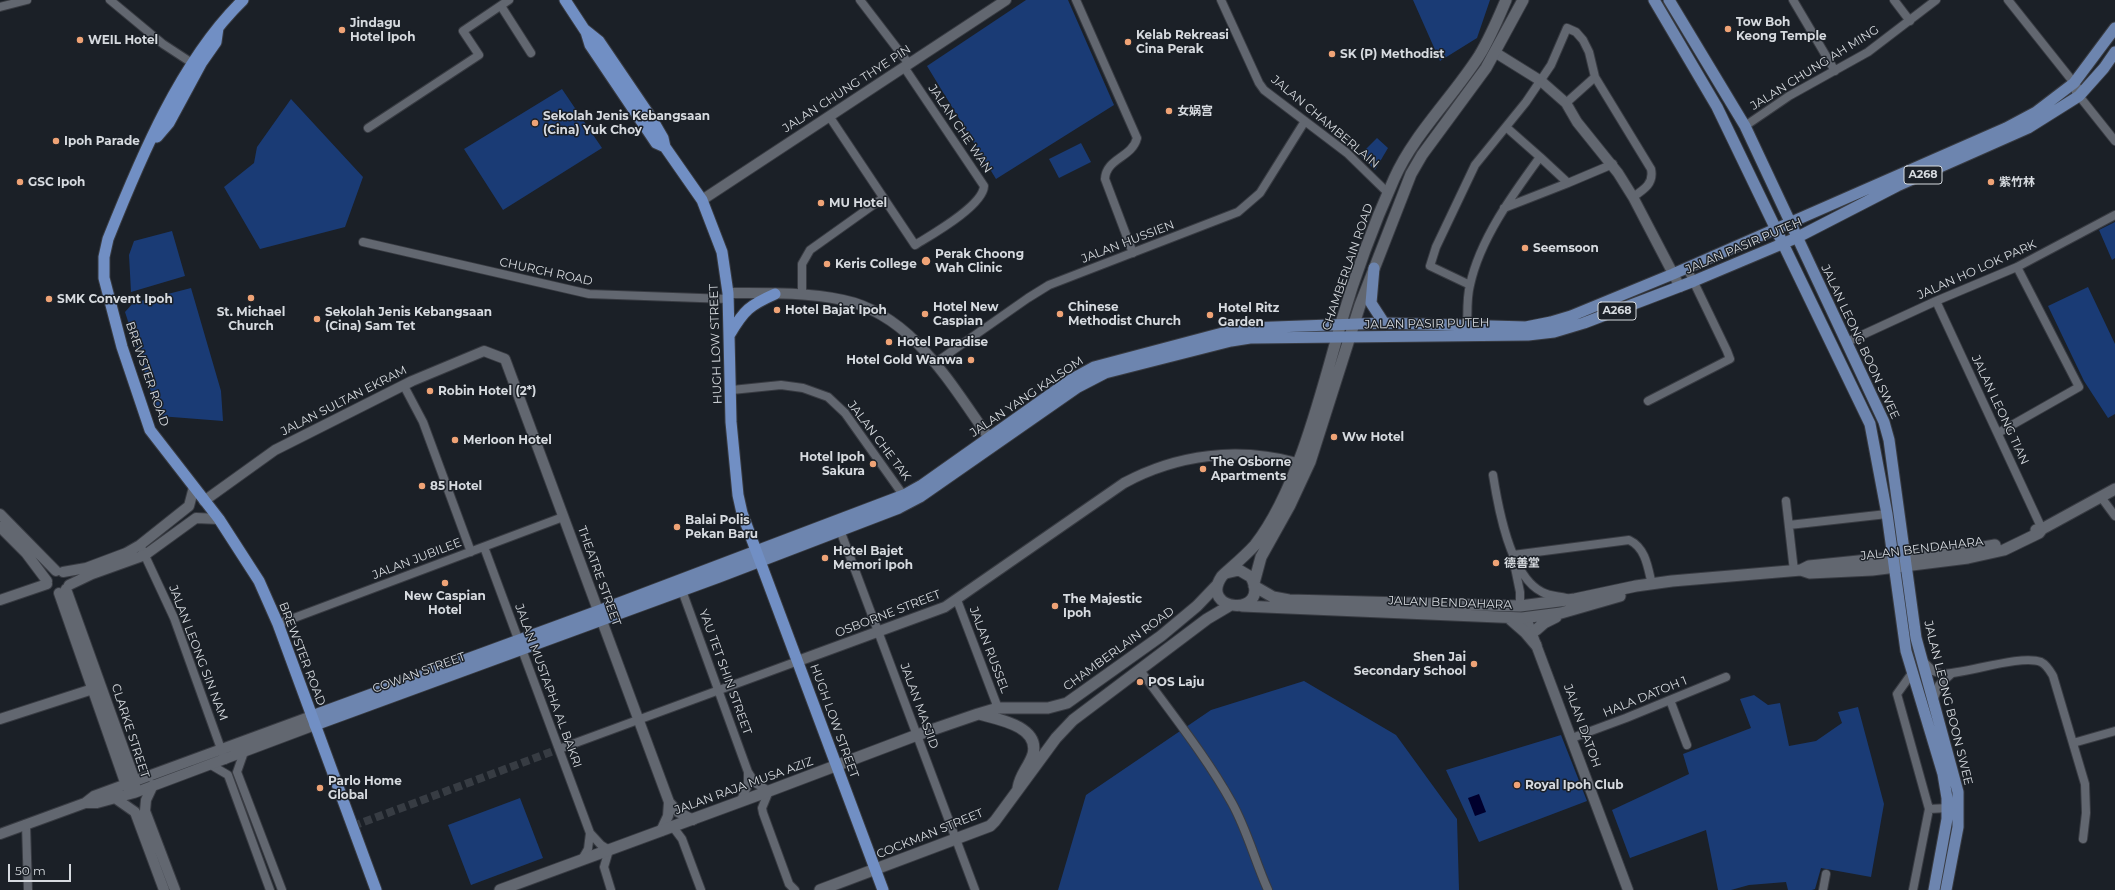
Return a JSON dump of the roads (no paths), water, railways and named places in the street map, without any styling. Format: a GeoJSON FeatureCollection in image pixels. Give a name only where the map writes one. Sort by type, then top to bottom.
{"type":"FeatureCollection","features":[{"type":"Feature","properties":{"kind":"highway","name":"BREWSTER ROAD"},"geometry":{"type":"LineString","coordinates":[[243,0],[219,25],[192,63],[150,144],[108,239],[104,257],[104,278],[120,340],[150,430],[219,520],[260,581],[278,624],[376,890]]}},
{"type":"Feature","properties":{"kind":"highway","name":"HUGH LOW STREET"},"geometry":{"type":"LineString","coordinates":[[564,0],[584,29],[590,45],[642,124],[656,143],[666,147],[702,200],[722,252],[728,296],[732,390],[731,422],[738,494],[742,513],[883,890]]}},
{"type":"Feature","properties":{"kind":"highway"},"geometry":{"type":"LineString","coordinates":[[150,144],[169,123],[202,62],[216,42],[219,25]]}},
{"type":"Feature","properties":{"kind":"highway"},"geometry":{"type":"LineString","coordinates":[[730,334],[744,311],[758,301],[775,294]]}},
{"type":"Feature","properties":{"kind":"main road","name":"CHAMBERLAIN ROAD"},"geometry":{"type":"LineString","coordinates":[[1226,573],[1247,553],[1260,537],[1282,499],[1297,463],[1341,324],[1368,244],[1388,193],[1410,150],[1479,56],[1506,0]]}},
{"type":"Feature","properties":{"kind":"main road","name":"CHAMBERLAIN ROAD"},"geometry":{"type":"LineString","coordinates":[[1254,584],[1261,557],[1290,505],[1310,462],[1354,324],[1401,196],[1414,167],[1496,53],[1523,0]]}},
{"type":"Feature","properties":{"kind":"main road","name":"JALAN LEONG BOON SWEE"},"geometry":{"type":"LineString","coordinates":[[1654,0],[1717,107],[1775,230],[1870,424],[1886,514],[1900,562],[1913,617],[1920,657],[1958,792],[1958,827],[1946,890]]}},
{"type":"Feature","properties":{"kind":"main road","name":"JALAN LEONG BOON SWEE"},"geometry":{"type":"LineString","coordinates":[[1669,0],[1745,126],[1789,224],[1847,342],[1884,422],[1889,440],[1906,651],[1942,774],[1948,808],[1934,890]]}},
{"type":"Feature","properties":{"kind":"main road","name":"JALAN PASIR PUTEH"},"geometry":{"type":"LineString","coordinates":[[1337,338],[1526,327],[1571,316],[1755,239],[2006,128],[2036,112],[2073,84],[2115,28]]}},
{"type":"Feature","properties":{"kind":"main road","name":"JALAN PASIR PUTEH"},"geometry":{"type":"LineString","coordinates":[[1354,324],[1384,323],[1528,335],[1554,332],[1584,323],[1680,287],[1761,254],[1815,229],[1897,186],[2028,128],[2080,95],[2104,68],[2115,52]]}},
{"type":"Feature","properties":{"kind":"main road"},"geometry":{"type":"LineString","coordinates":[[1779,201],[1789,210],[1797,214],[1810,214]]}},
{"type":"Feature","properties":{"kind":"main road"},"geometry":{"type":"LineString","coordinates":[[1755,239],[1767,224],[1767,212]]}},
{"type":"Feature","properties":{"kind":"main road"},"geometry":{"type":"LineString","coordinates":[[1805,256],[1805,245],[1815,229]]}},
{"type":"Feature","properties":{"kind":"main road"},"geometry":{"type":"LineString","coordinates":[[1761,254],[1782,256],[1793,265]]}},
{"type":"Feature","properties":{"kind":"main road"},"geometry":{"type":"LineString","coordinates":[[1374,268],[1371,303],[1384,323]]}},
{"type":"Feature","properties":{"kind":"main road"},"geometry":{"type":"LineString","coordinates":[[1337,338],[1354,324]]}},
{"type":"Feature","properties":{"kind":"main road","name":"JALAN YANG KALSOM"},"geometry":{"type":"LineString","coordinates":[[1140,358],[1235,330],[1271,326],[1354,324]]}},
{"type":"Feature","properties":{"kind":"main road","name":"JALAN YANG KALSOM"},"geometry":{"type":"LineString","coordinates":[[759,556],[840,530],[906,499],[991,442],[1083,372],[1104,363],[1250,338],[1337,338]]}},
{"type":"Feature","properties":{"kind":"main road","name":"JALAN BENDAHARA"},"geometry":{"type":"LineString","coordinates":[[1242,606],[1574,605],[1636,586],[1798,571],[1809,566],[1900,562],[1986,547],[2042,529],[2115,489]]}},
{"type":"Feature","properties":{"kind":"main road","name":"JALAN YANG KALSOM"},"geometry":{"type":"LineString","coordinates":[[759,556],[906,499]]}},
{"type":"Feature","properties":{"kind":"main road","name":"COWAN STREET"},"geometry":{"type":"LineString","coordinates":[[313,721],[759,556]]}},
{"type":"Feature","properties":{"kind":"main road"},"geometry":{"type":"LineString","coordinates":[[1140,670],[1207,619],[1229,606],[1242,606],[1250,600],[1254,584],[1246,572],[1239,570],[1226,573],[1218,584],[1218,594],[1229,606]]}},
{"type":"Feature","properties":{"kind":"main road","name":"CHAMBERLAIN ROAD"},"geometry":{"type":"LineString","coordinates":[[998,708],[1048,708],[1075,699],[1161,636],[1197,606],[1218,584]]}},
{"type":"Feature","properties":{"kind":"main road","name":"JALAN BENDAHARA"},"geometry":{"type":"LineString","coordinates":[[1254,584],[1266,594],[1281,599],[1315,605],[1509,618],[1529,617]]}},
{"type":"Feature","properties":{"kind":"main road"},"geometry":{"type":"LineString","coordinates":[[1480,605],[1529,617],[1533,611],[1574,605]]}},
{"type":"Feature","properties":{"kind":"main road"},"geometry":{"type":"LineString","coordinates":[[1536,630],[1544,623],[1574,605]]}},
{"type":"Feature","properties":{"kind":"main road"},"geometry":{"type":"LineString","coordinates":[[1509,618],[1525,632],[1536,645]]}},
{"type":"Feature","properties":{"kind":"main road","name":"COCKMAN STREET"},"geometry":{"type":"LineString","coordinates":[[820,890],[977,832],[995,821],[1018,788],[1026,782],[1044,756],[1073,720],[1140,670]]}},
{"type":"Feature","properties":{"kind":"main road","name":"JALAN RAJA MUSA AZIZ"},"geometry":{"type":"LineString","coordinates":[[500,890],[769,792],[917,735],[998,708]]}},
{"type":"Feature","properties":{"kind":"main road"},"geometry":{"type":"LineString","coordinates":[[978,714],[1017,726],[1031,739],[1034,746],[1032,754],[1020,777],[1018,788]]}},
{"type":"Feature","properties":{"kind":"street"},"geometry":{"type":"LineString","coordinates":[[0,7],[27,0]]}},
{"type":"Feature","properties":{"kind":"street"},"geometry":{"type":"LineString","coordinates":[[110,0],[163,44],[192,63]]}},
{"type":"Feature","properties":{"kind":"street"},"geometry":{"type":"LineString","coordinates":[[368,128],[479,55],[463,31],[510,0]]}},
{"type":"Feature","properties":{"kind":"street"},"geometry":{"type":"LineString","coordinates":[[860,0],[907,65]]}},
{"type":"Feature","properties":{"kind":"street","name":"JALAN CHUNG THYE PIN"},"geometry":{"type":"LineString","coordinates":[[702,200],[1006,0]]}},
{"type":"Feature","properties":{"kind":"street"},"geometry":{"type":"LineString","coordinates":[[1076,0],[1137,138],[1135,146],[1128,153],[1110,164],[1106,171],[1105,179],[1133,253]]}},
{"type":"Feature","properties":{"kind":"street","name":"JALAN CHAMBERLAIN"},"geometry":{"type":"LineString","coordinates":[[1221,0],[1259,83],[1264,90],[1348,154],[1388,193]]}},
{"type":"Feature","properties":{"kind":"street"},"geometry":{"type":"LineString","coordinates":[[1793,0],[1835,71]]}},
{"type":"Feature","properties":{"kind":"street"},"geometry":{"type":"LineString","coordinates":[[1894,0],[1910,20]]}},
{"type":"Feature","properties":{"kind":"street","name":"JALAN CHUNG AH MING"},"geometry":{"type":"LineString","coordinates":[[1745,126],[1789,96],[1868,52],[1936,0]]}},
{"type":"Feature","properties":{"kind":"street"},"geometry":{"type":"LineString","coordinates":[[2008,0],[2115,141]]}},
{"type":"Feature","properties":{"kind":"street"},"geometry":{"type":"LineString","coordinates":[[501,6],[531,53]]}},
{"type":"Feature","properties":{"kind":"street"},"geometry":{"type":"LineString","coordinates":[[1470,285],[1430,266],[1436,246],[1475,165],[1541,81],[1551,65],[1566,28],[1576,32],[1583,40],[1589,52],[1595,77],[1650,169],[1652,176],[1651,182],[1634,197]]}},
{"type":"Feature","properties":{"kind":"street"},"geometry":{"type":"LineString","coordinates":[[1496,53],[1541,81],[1566,103],[1577,122],[1613,164],[1634,197],[1680,287]]}},
{"type":"Feature","properties":{"kind":"street","name":"JALAN CHE WAN"},"geometry":{"type":"LineString","coordinates":[[884,198],[915,245],[966,210],[980,196],[984,186],[907,65]]}},
{"type":"Feature","properties":{"kind":"street"},"geometry":{"type":"LineString","coordinates":[[1566,103],[1595,77]]}},
{"type":"Feature","properties":{"kind":"street"},"geometry":{"type":"LineString","coordinates":[[802,294],[802,264],[810,250],[884,198],[829,116]]}},
{"type":"Feature","properties":{"kind":"street","name":"JALAN HUSSIEN"},"geometry":{"type":"LineString","coordinates":[[935,363],[1024,300],[1049,285],[1228,217],[1247,206],[1269,181],[1305,121]]}},
{"type":"Feature","properties":{"kind":"street"},"geometry":{"type":"LineString","coordinates":[[1506,127],[1568,183]]}},
{"type":"Feature","properties":{"kind":"street"},"geometry":{"type":"LineString","coordinates":[[1467,331],[1470,285],[1481,253],[1504,208],[1540,158]]}},
{"type":"Feature","properties":{"kind":"street"},"geometry":{"type":"LineString","coordinates":[[1504,208],[1613,164]]}},
{"type":"Feature","properties":{"kind":"street","name":"JALAN HO LOK PARK"},"geometry":{"type":"LineString","coordinates":[[1847,342],[1936,301],[2017,267],[2115,215]]}},
{"type":"Feature","properties":{"kind":"street","name":"CHURCH ROAD"},"geometry":{"type":"LineString","coordinates":[[362,242],[589,294],[728,296]]}},
{"type":"Feature","properties":{"kind":"street"},"geometry":{"type":"LineString","coordinates":[[1998,433],[2079,387],[2017,267]]}},
{"type":"Feature","properties":{"kind":"street"},"geometry":{"type":"LineString","coordinates":[[1648,401],[1730,359],[1728,351],[1687,268]]}},
{"type":"Feature","properties":{"kind":"street"},"geometry":{"type":"LineString","coordinates":[[728,296],[802,294],[845,300],[882,314],[920,346],[935,363],[991,442]]}},
{"type":"Feature","properties":{"kind":"street","name":"JALAN LEONG TIAN"},"geometry":{"type":"LineString","coordinates":[[1936,301],[2042,529]]}},
{"type":"Feature","properties":{"kind":"street","name":"JALAN SULTAN EKRAM"},"geometry":{"type":"LineString","coordinates":[[204,501],[275,450],[404,386],[484,351],[504,359]]}},
{"type":"Feature","properties":{"kind":"street","name":"THEATRE STREET"},"geometry":{"type":"LineString","coordinates":[[504,359],[669,802],[678,812],[693,820]]}},
{"type":"Feature","properties":{"kind":"street","name":"JALAN CHE TAK"},"geometry":{"type":"LineString","coordinates":[[732,390],[781,385],[803,388],[828,397],[845,413],[906,499]]}},
{"type":"Feature","properties":{"kind":"street"},"geometry":{"type":"LineString","coordinates":[[404,386],[423,422],[471,552]]}},
{"type":"Feature","properties":{"kind":"street","name":"OSBORNE STREET"},"geometry":{"type":"LineString","coordinates":[[559,749],[934,612],[957,600],[1124,484],[1154,469],[1190,459],[1233,454],[1297,463]]}},
{"type":"Feature","properties":{"kind":"street"},"geometry":{"type":"LineString","coordinates":[[1493,475],[1500,516],[1513,555],[1520,592],[1520,606]]}},
{"type":"Feature","properties":{"kind":"street"},"geometry":{"type":"LineString","coordinates":[[0,600],[47,582],[50,575],[86,568],[126,553],[140,545],[189,506],[194,487]]}},
{"type":"Feature","properties":{"kind":"street"},"geometry":{"type":"LineString","coordinates":[[2101,497],[2115,516]]}},
{"type":"Feature","properties":{"kind":"street"},"geometry":{"type":"LineString","coordinates":[[1786,501],[1798,571]]}},
{"type":"Feature","properties":{"kind":"street"},"geometry":{"type":"LineString","coordinates":[[0,514],[68,578],[65,589]]}},
{"type":"Feature","properties":{"kind":"street"},"geometry":{"type":"LineString","coordinates":[[1789,525],[1886,514]]}},
{"type":"Feature","properties":{"kind":"street","name":"JALAN JUBILEE"},"geometry":{"type":"LineString","coordinates":[[278,624],[563,517]]}},
{"type":"Feature","properties":{"kind":"street"},"geometry":{"type":"LineString","coordinates":[[0,527],[26,553],[53,592],[65,589],[92,574],[145,555],[196,518],[219,520]]}},
{"type":"Feature","properties":{"kind":"street","name":"JALAN MASJID"},"geometry":{"type":"LineString","coordinates":[[840,530],[975,890]]}},
{"type":"Feature","properties":{"kind":"street"},"geometry":{"type":"LineString","coordinates":[[1513,555],[1629,540],[1635,543],[1640,549],[1652,585]]}},
{"type":"Feature","properties":{"kind":"street","name":"JALAN LEONG SIN NAM"},"geometry":{"type":"LineString","coordinates":[[140,545],[174,618],[224,755]]}},
{"type":"Feature","properties":{"kind":"street","name":"JALAN MUSTAPHA AL BAKRI"},"geometry":{"type":"LineString","coordinates":[[484,547],[590,833],[600,845],[610,850]]}},
{"type":"Feature","properties":{"kind":"street"},"geometry":{"type":"LineString","coordinates":[[1513,555],[1535,587],[1549,595],[1574,605]]}},
{"type":"Feature","properties":{"kind":"street","name":"YAU TET SHIN STREET"},"geometry":{"type":"LineString","coordinates":[[680,586],[748,772],[755,783],[769,792]]}},
{"type":"Feature","properties":{"kind":"street","name":"CLARKE STREET"},"geometry":{"type":"LineString","coordinates":[[65,589],[134,793]]}},
{"type":"Feature","properties":{"kind":"street","name":"JALAN RUSSEL"},"geometry":{"type":"LineString","coordinates":[[957,600],[998,708]]}},
{"type":"Feature","properties":{"kind":"street","name":"JALAN DATOH"},"geometry":{"type":"LineString","coordinates":[[1529,617],[1536,630],[1545,656],[1544,661]]}},
{"type":"Feature","properties":{"kind":"street","name":"JALAN DATOH"},"geometry":{"type":"LineString","coordinates":[[1529,617],[1540,657],[1544,661],[1628,890]]}},
{"type":"Feature","properties":{"kind":"street"},"geometry":{"type":"LineString","coordinates":[[1920,657],[1937,674],[1951,674],[2007,662],[2032,660],[2045,665],[2053,676],[2086,789],[2086,818],[2083,839]]}},
{"type":"Feature","properties":{"kind":"street"},"geometry":{"type":"LineString","coordinates":[[1140,670],[1206,762],[1232,802],[1242,823],[1268,890]]}},
{"type":"Feature","properties":{"kind":"street"},"geometry":{"type":"LineString","coordinates":[[1912,673],[1897,694],[1929,809],[1913,890]]}},
{"type":"Feature","properties":{"kind":"street"},"geometry":{"type":"LineString","coordinates":[[1933,701],[1939,685],[1951,674]]}},
{"type":"Feature","properties":{"kind":"street","name":"HALA DATOH 1"},"geometry":{"type":"LineString","coordinates":[[1572,738],[1726,677]]}},
{"type":"Feature","properties":{"kind":"street"},"geometry":{"type":"LineString","coordinates":[[0,718],[97,687]]}},
{"type":"Feature","properties":{"kind":"street"},"geometry":{"type":"LineString","coordinates":[[1670,700],[1687,745]]}},
{"type":"Feature","properties":{"kind":"street","name":"COWAN STREET"},"geometry":{"type":"LineString","coordinates":[[0,834],[85,803],[94,796],[131,783],[224,755],[313,721]]}},
{"type":"Feature","properties":{"kind":"street","name":"COWAN STREET"},"geometry":{"type":"LineString","coordinates":[[85,803],[96,803],[134,793],[211,765],[224,755],[244,752],[313,721]]}},
{"type":"Feature","properties":{"kind":"street"},"geometry":{"type":"LineString","coordinates":[[2073,743],[2115,731]]}},
{"type":"Feature","properties":{"kind":"street"},"geometry":{"type":"LineString","coordinates":[[244,752],[237,772],[282,890]]}},
{"type":"Feature","properties":{"kind":"street"},"geometry":{"type":"LineString","coordinates":[[211,765],[228,774],[270,890]]}},
{"type":"Feature","properties":{"kind":"street","name":"YAU TET SHIN STREET"},"geometry":{"type":"LineString","coordinates":[[740,802],[748,785],[748,772]]}},
{"type":"Feature","properties":{"kind":"street","name":"CLARKE STREET"},"geometry":{"type":"LineString","coordinates":[[153,786],[146,800],[145,811],[175,890]]}},
{"type":"Feature","properties":{"kind":"street"},"geometry":{"type":"LineString","coordinates":[[769,792],[762,808],[763,813],[789,884],[795,890]]}},
{"type":"Feature","properties":{"kind":"street"},"geometry":{"type":"LineString","coordinates":[[115,798],[135,812],[164,890]]}},
{"type":"Feature","properties":{"kind":"street"},"geometry":{"type":"LineString","coordinates":[[661,831],[668,816],[669,802]]}},
{"type":"Feature","properties":{"kind":"street"},"geometry":{"type":"LineString","coordinates":[[1929,809],[1948,808]]}},
{"type":"Feature","properties":{"kind":"street"},"geometry":{"type":"LineString","coordinates":[[26,824],[28,890]]}},
{"type":"Feature","properties":{"kind":"street"},"geometry":{"type":"LineString","coordinates":[[673,827],[682,839],[701,890]]}},
{"type":"Feature","properties":{"kind":"street"},"geometry":{"type":"LineString","coordinates":[[580,861],[588,849],[590,833]]}},
{"type":"Feature","properties":{"kind":"street"},"geometry":{"type":"LineString","coordinates":[[610,850],[604,866],[611,890]]}},
{"type":"Feature","properties":{"kind":"street"},"geometry":{"type":"LineString","coordinates":[[1823,890],[1826,874]]}},
{"type":"Feature","properties":{"kind":"tunnel"},"geometry":{"type":"LineString","coordinates":[[353,826],[559,749]]}},
{"type":"Feature","properties":{"kind":"place","name":"Tow Boh Keong Temple"},"geometry":{"type":"Point","coordinates":[1728,29]}},
{"type":"Feature","properties":{"kind":"place","name":"Jindagu Hotel Ipoh"},"geometry":{"type":"Point","coordinates":[342,30]}},
{"type":"Feature","properties":{"kind":"place","name":"WEIL Hotel"},"geometry":{"type":"Point","coordinates":[80,40]}},
{"type":"Feature","properties":{"kind":"place","name":"Kelab Rekreasi Cina Perak"},"geometry":{"type":"Point","coordinates":[1128,42]}},
{"type":"Feature","properties":{"kind":"place","name":"SK (P) Methodist"},"geometry":{"type":"Point","coordinates":[1332,54]}},
{"type":"Feature","properties":{"kind":"place","name":"女娲宫"},"geometry":{"type":"Point","coordinates":[1169,111]}},
{"type":"Feature","properties":{"kind":"place","name":"Sekolah Jenis Kebangsaan (Cina) Yuk Choy"},"geometry":{"type":"Point","coordinates":[535,123]}},
{"type":"Feature","properties":{"kind":"place","name":"Ipoh Parade"},"geometry":{"type":"Point","coordinates":[56,141]}},
{"type":"Feature","properties":{"kind":"place","name":"GSC Ipoh"},"geometry":{"type":"Point","coordinates":[20,182]}},
{"type":"Feature","properties":{"kind":"place","name":"紫竹林"},"geometry":{"type":"Point","coordinates":[1991,182]}},
{"type":"Feature","properties":{"kind":"place","name":"MU Hotel"},"geometry":{"type":"Point","coordinates":[821,203]}},
{"type":"Feature","properties":{"kind":"place","name":"Seemsoon"},"geometry":{"type":"Point","coordinates":[1525,248]}},
{"type":"Feature","properties":{"kind":"place","name":"Perak Choong Wah Clinic"},"geometry":{"type":"Point","coordinates":[926,261]}},
{"type":"Feature","properties":{"kind":"place","name":"Keris College"},"geometry":{"type":"Point","coordinates":[827,264]}},
{"type":"Feature","properties":{"kind":"place","name":"St. Michael Church"},"geometry":{"type":"Point","coordinates":[251,298]}},
{"type":"Feature","properties":{"kind":"place","name":"SMK Convent Ipoh"},"geometry":{"type":"Point","coordinates":[49,299]}},
{"type":"Feature","properties":{"kind":"place","name":"Hotel Bajat Ipoh"},"geometry":{"type":"Point","coordinates":[777,310]}},
{"type":"Feature","properties":{"kind":"place","name":"Hotel New Caspian"},"geometry":{"type":"Point","coordinates":[925,314]}},
{"type":"Feature","properties":{"kind":"place","name":"Chinese Methodist Church"},"geometry":{"type":"Point","coordinates":[1060,314]}},
{"type":"Feature","properties":{"kind":"place","name":"Hotel Ritz Garden"},"geometry":{"type":"Point","coordinates":[1210,315]}},
{"type":"Feature","properties":{"kind":"place","name":"Sekolah Jenis Kebangsaan (Cina) Sam Tet"},"geometry":{"type":"Point","coordinates":[317,319]}},
{"type":"Feature","properties":{"kind":"place","name":"Hotel Paradise"},"geometry":{"type":"Point","coordinates":[889,342]}},
{"type":"Feature","properties":{"kind":"place","name":"Hotel Gold Wanwa"},"geometry":{"type":"Point","coordinates":[971,360]}},
{"type":"Feature","properties":{"kind":"place","name":"Robin Hotel (2*)"},"geometry":{"type":"Point","coordinates":[430,391]}},
{"type":"Feature","properties":{"kind":"place","name":"Ww Hotel"},"geometry":{"type":"Point","coordinates":[1334,437]}},
{"type":"Feature","properties":{"kind":"place","name":"Merloon Hotel"},"geometry":{"type":"Point","coordinates":[455,440]}},
{"type":"Feature","properties":{"kind":"place","name":"Hotel Ipoh Sakura"},"geometry":{"type":"Point","coordinates":[873,464]}},
{"type":"Feature","properties":{"kind":"place","name":"The Osborne Apartments"},"geometry":{"type":"Point","coordinates":[1203,469]}},
{"type":"Feature","properties":{"kind":"place","name":"85 Hotel"},"geometry":{"type":"Point","coordinates":[422,486]}},
{"type":"Feature","properties":{"kind":"place","name":"Balai Polis Pekan Baru"},"geometry":{"type":"Point","coordinates":[677,527]}},
{"type":"Feature","properties":{"kind":"place","name":"Hotel Bajet Memori Ipoh"},"geometry":{"type":"Point","coordinates":[825,558]}},
{"type":"Feature","properties":{"kind":"place","name":"德善堂"},"geometry":{"type":"Point","coordinates":[1496,563]}},
{"type":"Feature","properties":{"kind":"place","name":"New Caspian Hotel"},"geometry":{"type":"Point","coordinates":[445,583]}},
{"type":"Feature","properties":{"kind":"place","name":"The Majestic Ipoh"},"geometry":{"type":"Point","coordinates":[1055,606]}},
{"type":"Feature","properties":{"kind":"place","name":"Shen Jai Secondary School"},"geometry":{"type":"Point","coordinates":[1474,664]}},
{"type":"Feature","properties":{"kind":"place","name":"POS Laju"},"geometry":{"type":"Point","coordinates":[1140,682]}},
{"type":"Feature","properties":{"kind":"place","name":"Royal Ipoh Club"},"geometry":{"type":"Point","coordinates":[1517,785]}},
{"type":"Feature","properties":{"kind":"place","name":"Parlo Home Global"},"geometry":{"type":"Point","coordinates":[320,788]}}]}
